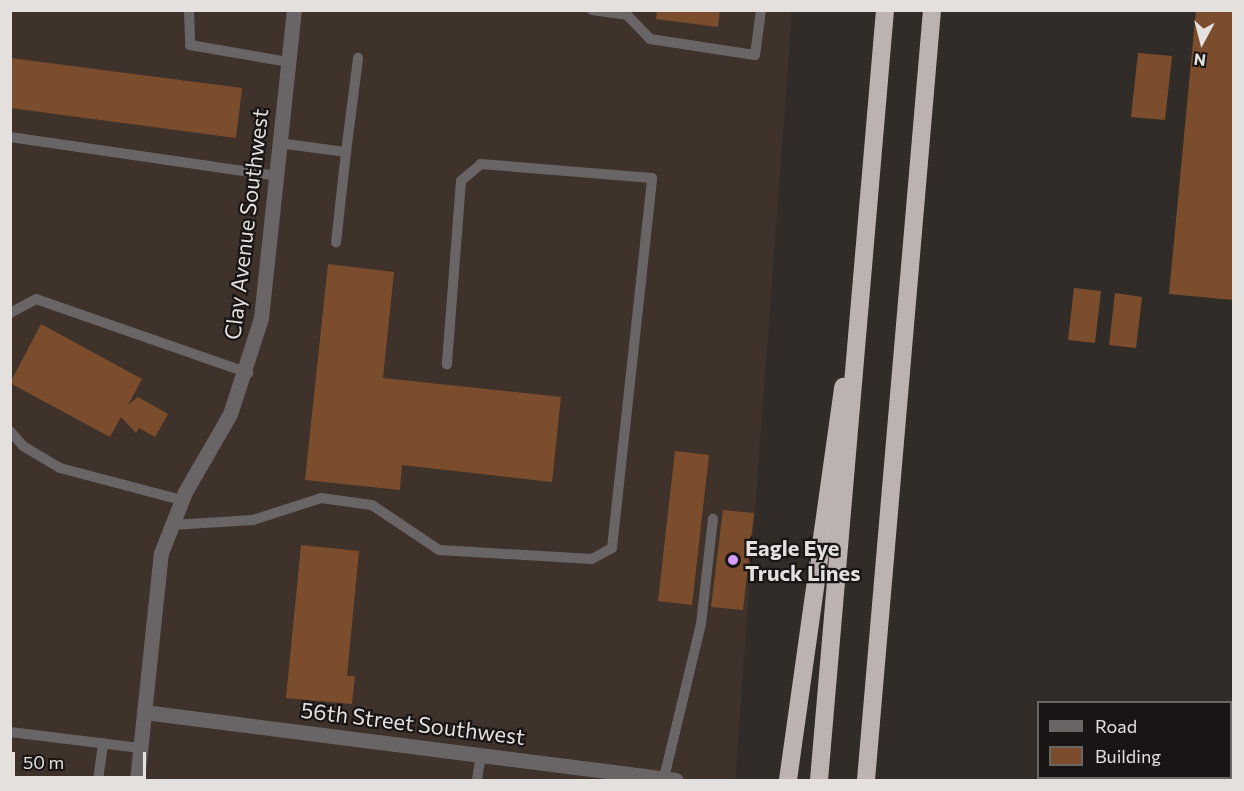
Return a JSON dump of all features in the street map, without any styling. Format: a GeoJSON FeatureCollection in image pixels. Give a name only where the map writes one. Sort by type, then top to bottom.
{"type":"FeatureCollection","features":[{"type":"Feature","properties":{"kind":"highway"},"geometry":{"type":"LineString","coordinates":[[819,780],[885,10]]}},
{"type":"Feature","properties":{"kind":"highway"},"geometry":{"type":"LineString","coordinates":[[867,777],[932,10]]}},
{"type":"Feature","properties":{"kind":"highway"},"geometry":{"type":"LineString","coordinates":[[788,780],[865,249]]}},
{"type":"Feature","properties":{"kind":"street","name":"Clay Avenue Southwest"},"geometry":{"type":"LineString","coordinates":[[137,780],[161,553],[181,500],[248,373],[261,318],[294,10]]}},
{"type":"Feature","properties":{"kind":"street","name":"56th Street Southwest"},"geometry":{"type":"LineString","coordinates":[[144,712],[674,779]]}},
{"type":"Feature","properties":{"kind":"lane"},"geometry":{"type":"LineString","coordinates":[[189,10],[190,45],[288,62]]}},
{"type":"Feature","properties":{"kind":"lane"},"geometry":{"type":"LineString","coordinates":[[592,10],[627,15],[650,39],[755,55],[761,10]]}},
{"type":"Feature","properties":{"kind":"lane"},"geometry":{"type":"LineString","coordinates":[[336,242],[358,58]]}},
{"type":"Feature","properties":{"kind":"lane"},"geometry":{"type":"LineString","coordinates":[[10,137],[278,176]]}},
{"type":"Feature","properties":{"kind":"lane"},"geometry":{"type":"LineString","coordinates":[[279,143],[346,152]]}},
{"type":"Feature","properties":{"kind":"lane"},"geometry":{"type":"LineString","coordinates":[[172,525],[253,520],[321,498],[372,505],[439,550],[592,559],[612,548],[652,178],[480,164],[461,181],[447,364]]}},
{"type":"Feature","properties":{"kind":"lane"},"geometry":{"type":"LineString","coordinates":[[10,313],[36,299],[248,373]]}},
{"type":"Feature","properties":{"kind":"lane"},"geometry":{"type":"LineString","coordinates":[[10,431],[23,446],[60,468],[181,500]]}},
{"type":"Feature","properties":{"kind":"lane"},"geometry":{"type":"LineString","coordinates":[[674,779],[701,624],[713,519]]}},
{"type":"Feature","properties":{"kind":"lane"},"geometry":{"type":"LineString","coordinates":[[10,732],[140,748]]}},
{"type":"Feature","properties":{"kind":"lane"},"geometry":{"type":"LineString","coordinates":[[98,780],[103,743]]}},
{"type":"Feature","properties":{"kind":"lane"},"geometry":{"type":"LineString","coordinates":[[477,780],[481,755]]}},
{"type":"Feature","properties":{"kind":"shaded area"},"geometry":{"type":"Polygon","coordinates":[[[10,11],[792,11],[735,780],[11,780],[10,11]]]}},
{"type":"Feature","properties":{"kind":"building"},"geometry":{"type":"Polygon","coordinates":[[[657,10],[720,10],[718,27],[656,19],[657,10]]]}},
{"type":"Feature","properties":{"kind":"building"},"geometry":{"type":"Polygon","coordinates":[[[1196,10],[1234,10],[1234,300],[1169,294],[1196,10]]]}},
{"type":"Feature","properties":{"kind":"building"},"geometry":{"type":"Polygon","coordinates":[[[1138,53],[1172,56],[1165,120],[1131,117],[1138,53]]]}},
{"type":"Feature","properties":{"kind":"building"},"geometry":{"type":"Polygon","coordinates":[[[10,58],[242,88],[236,138],[10,108],[10,58]]]}},
{"type":"Feature","properties":{"kind":"building"},"geometry":{"type":"Polygon","coordinates":[[[328,264],[394,272],[383,378],[561,397],[552,482],[402,465],[400,490],[305,480],[328,264]]]}},
{"type":"Feature","properties":{"kind":"building"},"geometry":{"type":"Polygon","coordinates":[[[1074,288],[1101,291],[1095,343],[1068,340],[1074,288]]]}},
{"type":"Feature","properties":{"kind":"building"},"geometry":{"type":"Polygon","coordinates":[[[1115,293],[1142,297],[1136,348],[1109,345],[1115,293]]]}},
{"type":"Feature","properties":{"kind":"building"},"geometry":{"type":"Polygon","coordinates":[[[41,324],[142,379],[128,405],[138,397],[168,414],[155,437],[139,428],[136,433],[121,417],[110,437],[10,383],[41,324]]]}},
{"type":"Feature","properties":{"kind":"building"},"geometry":{"type":"Polygon","coordinates":[[[675,451],[709,455],[692,605],[658,601],[675,451]]]}},
{"type":"Feature","properties":{"kind":"building","name":"Eagle Eye Truck Lines"},"geometry":{"type":"Polygon","coordinates":[[[723,510],[754,513],[743,610],[711,607],[723,510]]]}},
{"type":"Feature","properties":{"kind":"building"},"geometry":{"type":"Polygon","coordinates":[[[301,545],[359,551],[347,676],[355,676],[352,704],[286,698],[301,545]]]}},
{"type":"Feature","properties":{"kind":"place","name":"Eagle Eye Truck Lines"},"geometry":{"type":"Point","coordinates":[733,560]}}]}
